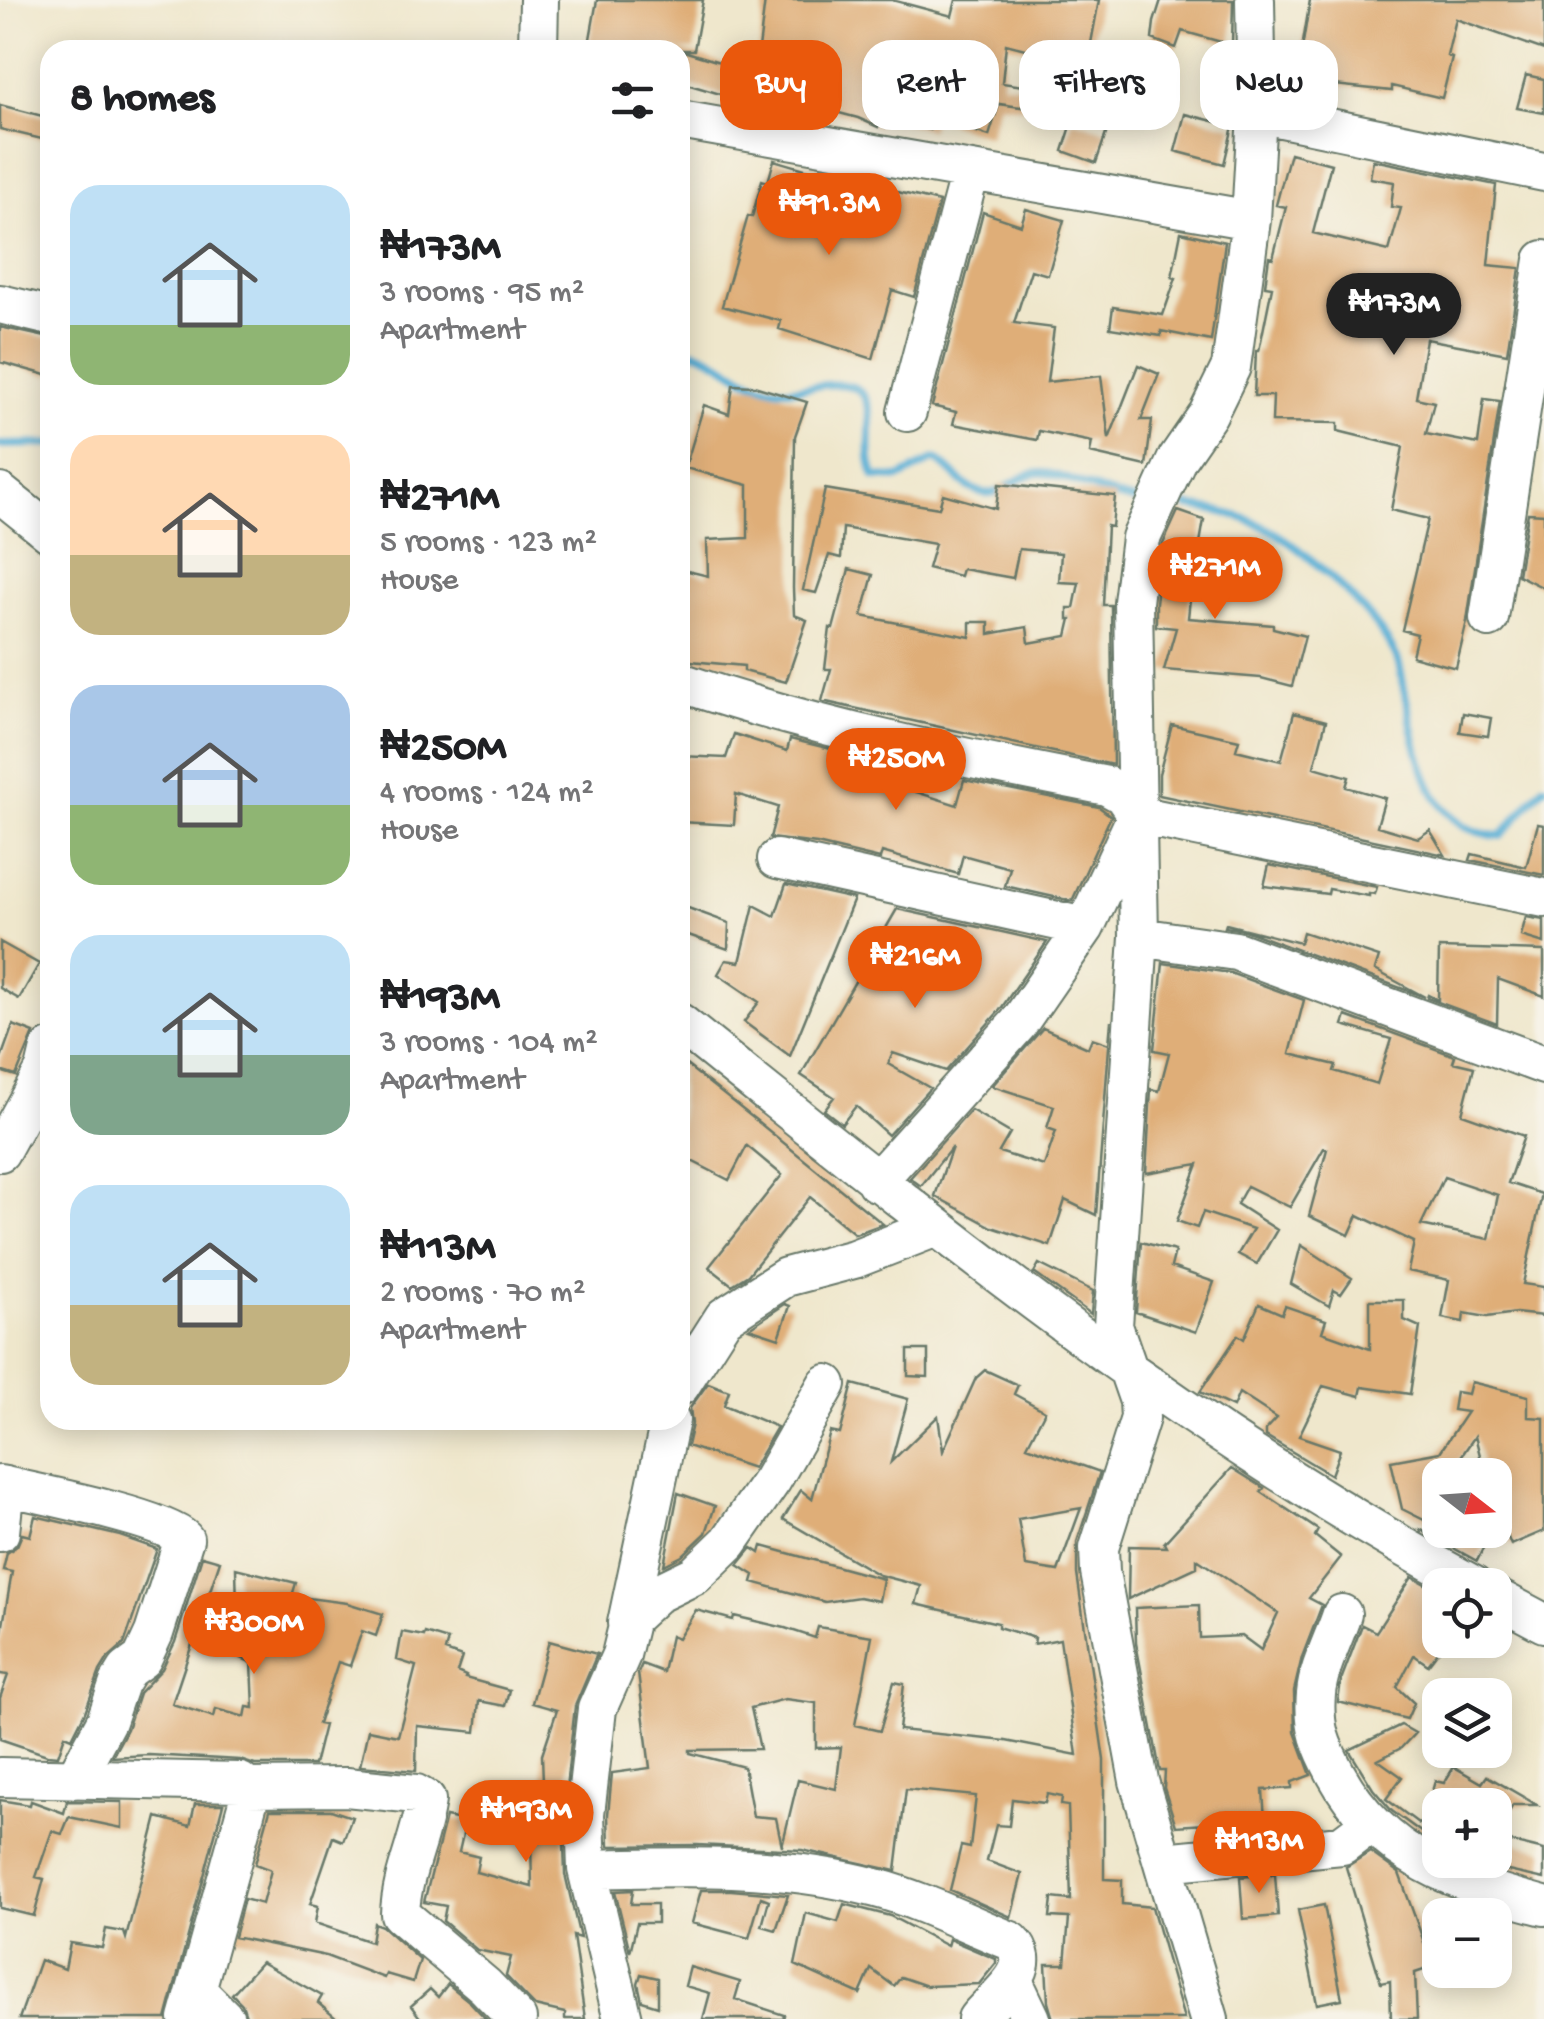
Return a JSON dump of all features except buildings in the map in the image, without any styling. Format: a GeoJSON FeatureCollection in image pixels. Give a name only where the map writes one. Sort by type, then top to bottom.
{"type":"FeatureCollection","features":[{"type":"Feature","properties":{"kind":"street"},"geometry":{"type":"LineString","coordinates":[[538,0],[538,40]]}},
{"type":"Feature","properties":{"kind":"street"},"geometry":{"type":"LineString","coordinates":[[1255,0],[1256,40]]}},
{"type":"Feature","properties":{"kind":"street"},"geometry":{"type":"LineString","coordinates":[[690,122],[1251,220]]}},
{"type":"Feature","properties":{"kind":"street"},"geometry":{"type":"LineString","coordinates":[[1209,2019],[1140,1781],[1098,1560],[1140,1418],[1138,1400],[1113,1326],[1139,937],[1133,602],[1141,538],[1177,459],[1208,414],[1231,368],[1251,220],[1256,130]]}},
{"type":"Feature","properties":{"kind":"street"},"geometry":{"type":"LineString","coordinates":[[1338,130],[1544,172]]}},
{"type":"Feature","properties":{"kind":"street"},"geometry":{"type":"LineString","coordinates":[[907,412],[970,172]]}},
{"type":"Feature","properties":{"kind":"street"},"geometry":{"type":"LineString","coordinates":[[1489,618],[1544,260]]}},
{"type":"Feature","properties":{"kind":"street"},"geometry":{"type":"LineString","coordinates":[[0,304],[40,314]]}},
{"type":"Feature","properties":{"kind":"street"},"geometry":{"type":"LineString","coordinates":[[0,493],[40,525]]}},
{"type":"Feature","properties":{"kind":"street"},"geometry":{"type":"LineString","coordinates":[[690,685],[957,757],[1107,786],[1123,795],[1137,815],[1544,898]]}},
{"type":"Feature","properties":{"kind":"street"},"geometry":{"type":"LineString","coordinates":[[876,1182],[1018,1024],[1085,927],[1137,815]]}},
{"type":"Feature","properties":{"kind":"street"},"geometry":{"type":"LineString","coordinates":[[777,859],[1085,927]]}},
{"type":"Feature","properties":{"kind":"street"},"geometry":{"type":"LineString","coordinates":[[1139,937],[1236,950],[1544,1065]]}},
{"type":"Feature","properties":{"kind":"street"},"geometry":{"type":"LineString","coordinates":[[690,1031],[934,1228],[1128,1372],[1302,1486],[1443,1568]]}},
{"type":"Feature","properties":{"kind":"street"},"geometry":{"type":"LineString","coordinates":[[0,1152],[40,1077]]}},
{"type":"Feature","properties":{"kind":"street"},"geometry":{"type":"LineString","coordinates":[[690,1370],[724,1316],[786,1277],[854,1259],[934,1228]]}},
{"type":"Feature","properties":{"kind":"street"},"geometry":{"type":"LineString","coordinates":[[623,2019],[587,1869],[585,1814],[597,1709],[621,1655],[630,1618],[656,1594],[695,1575],[730,1542],[772,1480],[827,1384]]}},
{"type":"Feature","properties":{"kind":"street"},"geometry":{"type":"LineString","coordinates":[[621,1655],[668,1430]]}},
{"type":"Feature","properties":{"kind":"street"},"geometry":{"type":"LineString","coordinates":[[0,1532],[2,1485],[146,1522],[184,1540],[154,1633],[142,1659],[127,1670],[119,1683],[106,1722],[75,1779]]}},
{"type":"Feature","properties":{"kind":"street"},"geometry":{"type":"LineString","coordinates":[[1512,1606],[1544,1623]]}},
{"type":"Feature","properties":{"kind":"street"},"geometry":{"type":"LineString","coordinates":[[1342,1614],[1316,1692],[1317,1739],[1345,1791],[1371,1823],[1415,1860],[1473,1887],[1544,1906]]}},
{"type":"Feature","properties":{"kind":"street"},"geometry":{"type":"LineString","coordinates":[[0,1778],[240,1782],[248,1788],[250,1795],[192,2005],[225,2019]]}},
{"type":"Feature","properties":{"kind":"street"},"geometry":{"type":"LineString","coordinates":[[248,1788],[346,1787],[416,1794],[426,1800],[400,1894],[400,1914],[414,1930],[438,1944],[485,1986],[517,2019]]}},
{"type":"Feature","properties":{"kind":"street"},"geometry":{"type":"LineString","coordinates":[[1163,1862],[1342,1844],[1371,1823]]}},
{"type":"Feature","properties":{"kind":"street"},"geometry":{"type":"LineString","coordinates":[[587,1869],[736,1867],[817,1875],[880,1889],[1011,1942],[1019,1949],[1022,1962],[1013,1981],[977,2019]]}},
{"type":"Feature","properties":{"kind":"street"},"geometry":{"type":"LineString","coordinates":[[1013,1981],[1031,2019]]}},
{"type":"Feature","properties":{"kind":"waterway"},"geometry":{"type":"LineString","coordinates":[[690,354],[695,351],[772,388],[842,384],[860,392],[869,409],[870,458],[875,477],[899,478],[935,459],[964,484],[985,493],[1000,491],[1021,478],[1039,473],[1146,502]]}},
{"type":"Feature","properties":{"kind":"waterway"},"geometry":{"type":"LineString","coordinates":[[0,445],[40,444]]}},
{"type":"Feature","properties":{"kind":"waterway"},"geometry":{"type":"LineString","coordinates":[[1187,506],[1233,515],[1277,534],[1316,564],[1372,620],[1398,660],[1421,763],[1430,785],[1456,821],[1476,831],[1501,836],[1544,786]]}}]}
